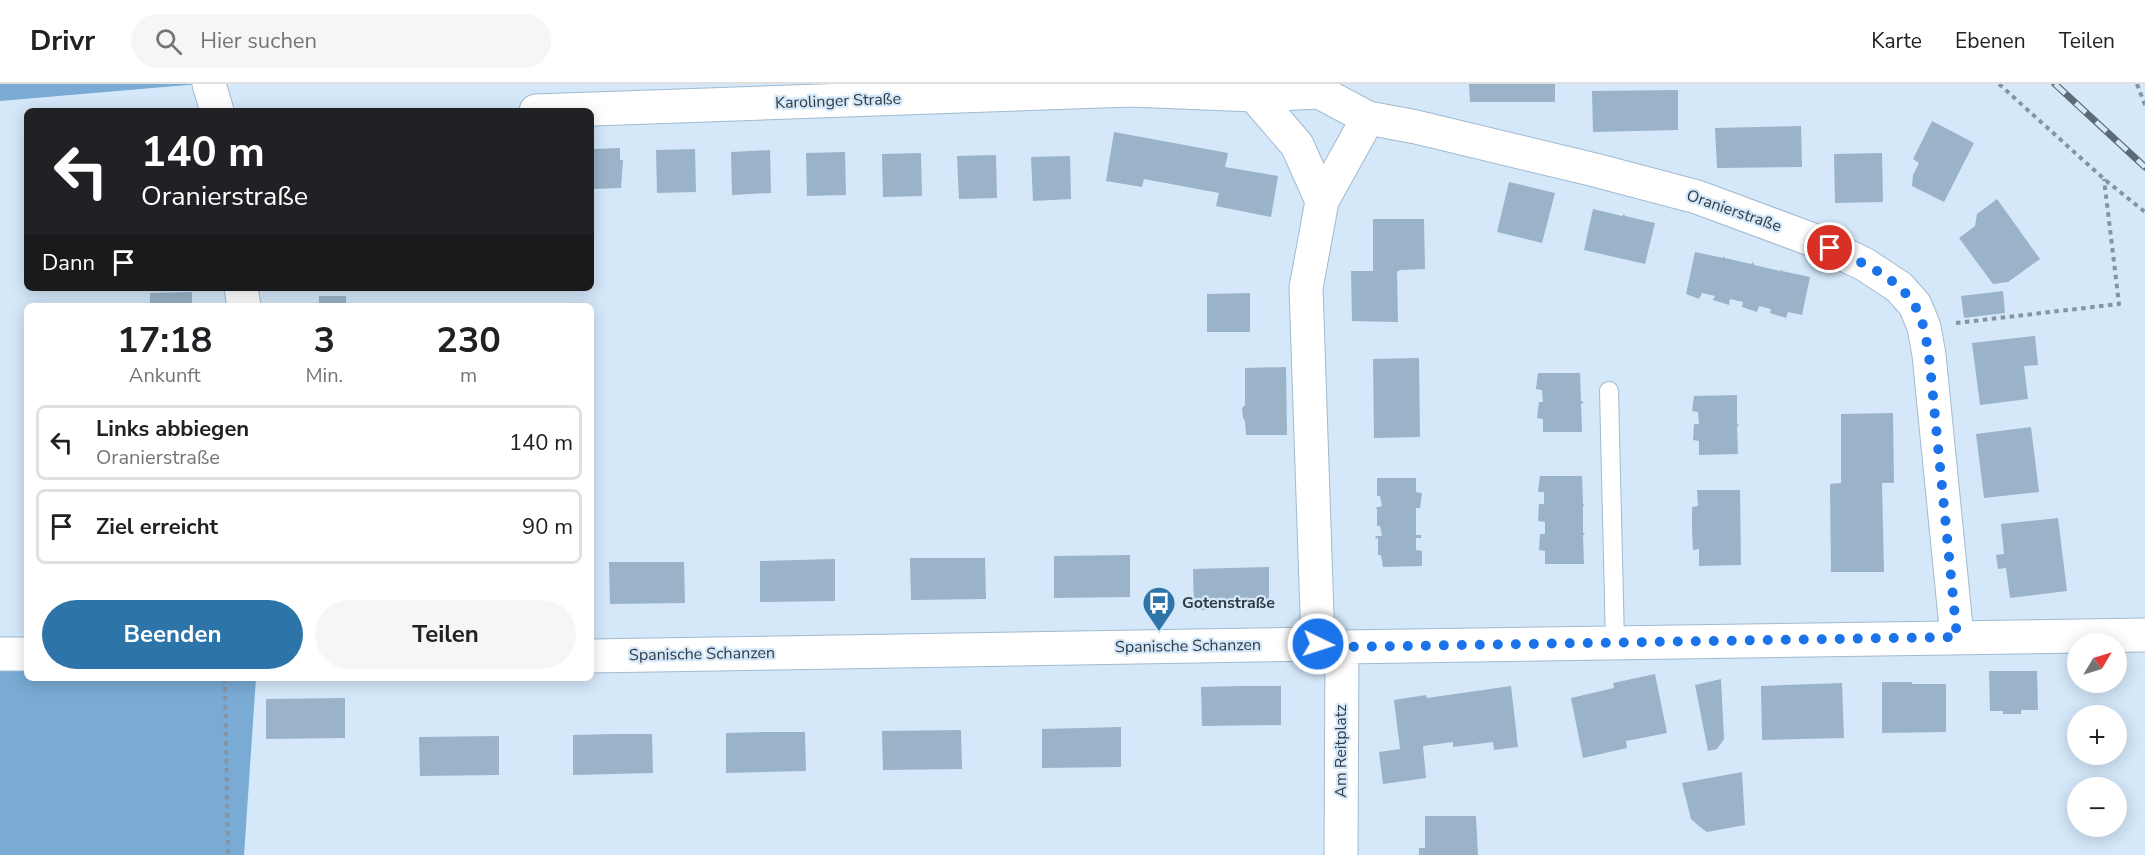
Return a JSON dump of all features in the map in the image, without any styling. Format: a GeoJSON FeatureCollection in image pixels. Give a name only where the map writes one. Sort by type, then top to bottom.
{"type":"FeatureCollection","features":[{"type":"Feature","properties":{"kind":"street"},"geometry":{"type":"LineString","coordinates":[[209,84],[216,108]]}},
{"type":"Feature","properties":{"kind":"street","name":"Karolinger Straße"},"geometry":{"type":"LineString","coordinates":[[588,108],[845,93],[1131,87],[1254,95],[1319,88]]}},
{"type":"Feature","properties":{"kind":"street","name":"Oranierstraße"},"geometry":{"type":"LineString","coordinates":[[1319,88],[1368,118],[1416,127],[1686,194],[1813,240],[1864,264],[1899,287],[1915,305],[1924,327],[1929,356],[1957,637]]}},
{"type":"Feature","properties":{"kind":"street"},"geometry":{"type":"LineString","coordinates":[[1254,95],[1297,145],[1322,201]]}},
{"type":"Feature","properties":{"kind":"street"},"geometry":{"type":"LineString","coordinates":[[1330,646],[1306,288],[1322,201],[1368,118]]}},
{"type":"Feature","properties":{"kind":"street","name":"Spanische Schanzen"},"geometry":{"type":"LineString","coordinates":[[594,656],[2145,635]]}},
{"type":"Feature","properties":{"kind":"street","name":"Am Reitplatz"},"geometry":{"type":"LineString","coordinates":[[1330,646],[1341,855]]}},
{"type":"Feature","properties":{"kind":"street"},"geometry":{"type":"LineString","coordinates":[[0,654],[24,654]]}},
{"type":"Feature","properties":{"kind":"lane"},"geometry":{"type":"LineString","coordinates":[[1609,391],[1615,642]]}},
{"type":"Feature","properties":{"kind":"path"},"geometry":{"type":"LineString","coordinates":[[1999,84],[2104,179],[2145,212]]}},
{"type":"Feature","properties":{"kind":"path"},"geometry":{"type":"LineString","coordinates":[[2137,84],[2145,105]]}},
{"type":"Feature","properties":{"kind":"path"},"geometry":{"type":"LineString","coordinates":[[1924,327],[2119,304],[2104,179]]}},
{"type":"Feature","properties":{"kind":"path"},"geometry":{"type":"LineString","coordinates":[[225,681],[228,855]]}},
{"type":"Feature","properties":{"kind":"shaded area"},"geometry":{"type":"Polygon","coordinates":[[[0,84],[199,84],[0,101],[0,84]]]}},
{"type":"Feature","properties":{"kind":"shaded area"},"geometry":{"type":"Polygon","coordinates":[[[0,654],[24,654],[24,681],[256,681],[244,855],[0,855],[0,654]]]}},
{"type":"Feature","properties":{"kind":"building"},"geometry":{"type":"Polygon","coordinates":[[[1469,84],[1555,84],[1555,102],[1470,102],[1469,84]]]}},
{"type":"Feature","properties":{"kind":"building"},"geometry":{"type":"Polygon","coordinates":[[[1678,90],[1678,130],[1593,132],[1592,91],[1678,90]]]}},
{"type":"Feature","properties":{"kind":"building"},"geometry":{"type":"Polygon","coordinates":[[[1932,121],[1974,143],[1944,202],[1912,186],[1913,175],[1919,163],[1913,159],[1932,121]]]}},
{"type":"Feature","properties":{"kind":"building"},"geometry":{"type":"Polygon","coordinates":[[[1801,126],[1802,167],[1717,168],[1715,128],[1801,126]]]}},
{"type":"Feature","properties":{"kind":"building"},"geometry":{"type":"Polygon","coordinates":[[[1114,132],[1228,153],[1225,167],[1278,176],[1271,217],[1216,206],[1219,193],[1144,179],[1142,187],[1106,181],[1114,132]]]}},
{"type":"Feature","properties":{"kind":"building"},"geometry":{"type":"Polygon","coordinates":[[[620,148],[620,160],[623,160],[621,188],[594,189],[594,149],[620,148]]]}},
{"type":"Feature","properties":{"kind":"building"},"geometry":{"type":"Polygon","coordinates":[[[695,149],[696,192],[657,193],[656,150],[695,149]]]}},
{"type":"Feature","properties":{"kind":"building"},"geometry":{"type":"Polygon","coordinates":[[[770,150],[771,193],[732,195],[731,152],[770,150]]]}},
{"type":"Feature","properties":{"kind":"building"},"geometry":{"type":"Polygon","coordinates":[[[845,152],[846,195],[807,196],[806,153],[845,152]]]}},
{"type":"Feature","properties":{"kind":"building"},"geometry":{"type":"Polygon","coordinates":[[[921,153],[922,196],[883,197],[882,154],[921,153]]]}},
{"type":"Feature","properties":{"kind":"building"},"geometry":{"type":"Polygon","coordinates":[[[1882,153],[1883,202],[1835,203],[1834,154],[1882,153]]]}},
{"type":"Feature","properties":{"kind":"building"},"geometry":{"type":"Polygon","coordinates":[[[996,155],[997,198],[959,199],[957,156],[996,155]]]}},
{"type":"Feature","properties":{"kind":"building"},"geometry":{"type":"Polygon","coordinates":[[[1070,156],[1071,199],[1033,201],[1031,157],[1070,156]]]}},
{"type":"Feature","properties":{"kind":"building"},"geometry":{"type":"Polygon","coordinates":[[[1509,182],[1555,193],[1542,243],[1497,232],[1509,182]]]}},
{"type":"Feature","properties":{"kind":"building"},"geometry":{"type":"Polygon","coordinates":[[[1997,199],[2040,259],[2008,282],[1993,284],[1959,238],[1975,226],[1977,214],[1997,199]]]}},
{"type":"Feature","properties":{"kind":"building"},"geometry":{"type":"Polygon","coordinates":[[[1593,209],[1622,216],[1624,214],[1655,223],[1645,264],[1584,250],[1593,209]]]}},
{"type":"Feature","properties":{"kind":"building"},"geometry":{"type":"Polygon","coordinates":[[[1373,219],[1424,219],[1425,269],[1397,272],[1398,322],[1352,321],[1351,271],[1373,271],[1373,219]]]}},
{"type":"Feature","properties":{"kind":"building"},"geometry":{"type":"Polygon","coordinates":[[[1695,252],[1723,258],[1723,256],[1751,264],[1753,262],[1754,265],[1780,271],[1783,269],[1782,271],[1810,277],[1802,315],[1788,312],[1786,318],[1770,313],[1771,309],[1759,306],[1757,312],[1742,307],[1743,302],[1730,299],[1729,305],[1713,300],[1715,296],[1702,293],[1699,299],[1686,294],[1695,252]]]}},
{"type":"Feature","properties":{"kind":"building"},"geometry":{"type":"Polygon","coordinates":[[[2003,291],[2005,313],[1964,318],[1961,296],[2003,291]]]}},
{"type":"Feature","properties":{"kind":"building"},"geometry":{"type":"Polygon","coordinates":[[[192,292],[192,303],[150,303],[150,293],[192,292]]]}},
{"type":"Feature","properties":{"kind":"building"},"geometry":{"type":"Polygon","coordinates":[[[1250,293],[1250,332],[1207,332],[1207,294],[1250,293]]]}},
{"type":"Feature","properties":{"kind":"building"},"geometry":{"type":"Polygon","coordinates":[[[319,296],[346,296],[346,303],[319,303],[319,296]]]}},
{"type":"Feature","properties":{"kind":"building"},"geometry":{"type":"Polygon","coordinates":[[[2035,336],[2038,365],[2024,366],[2028,399],[1980,405],[1972,343],[2035,336]]]}},
{"type":"Feature","properties":{"kind":"building"},"geometry":{"type":"Polygon","coordinates":[[[1419,358],[1420,437],[1374,438],[1373,359],[1419,358]]]}},
{"type":"Feature","properties":{"kind":"building"},"geometry":{"type":"Polygon","coordinates":[[[1286,367],[1287,435],[1246,435],[1242,408],[1245,405],[1245,368],[1286,367]]]}},
{"type":"Feature","properties":{"kind":"building"},"geometry":{"type":"Polygon","coordinates":[[[1538,373],[1580,373],[1581,401],[1584,402],[1581,404],[1582,432],[1543,432],[1543,419],[1537,418],[1539,402],[1543,402],[1542,390],[1536,389],[1538,373]]]}},
{"type":"Feature","properties":{"kind":"building"},"geometry":{"type":"Polygon","coordinates":[[[1737,395],[1738,454],[1699,455],[1699,441],[1693,440],[1694,424],[1699,424],[1698,412],[1692,411],[1694,396],[1737,395]]]}},
{"type":"Feature","properties":{"kind":"building"},"geometry":{"type":"Polygon","coordinates":[[[1893,413],[1894,483],[1882,483],[1884,572],[1831,572],[1830,484],[1841,483],[1841,414],[1893,413]]]}},
{"type":"Feature","properties":{"kind":"building"},"geometry":{"type":"Polygon","coordinates":[[[2031,427],[2039,492],[1984,498],[1976,434],[2031,427]]]}},
{"type":"Feature","properties":{"kind":"building"},"geometry":{"type":"Polygon","coordinates":[[[1540,476],[1582,476],[1583,504],[1585,505],[1583,506],[1584,564],[1545,564],[1545,551],[1539,550],[1540,534],[1545,534],[1545,522],[1538,521],[1539,504],[1544,504],[1544,492],[1538,492],[1540,476]]]}},
{"type":"Feature","properties":{"kind":"building"},"geometry":{"type":"Polygon","coordinates":[[[1377,478],[1416,478],[1416,492],[1422,493],[1420,508],[1416,508],[1416,535],[1421,535],[1421,538],[1416,538],[1416,550],[1422,551],[1422,566],[1383,567],[1381,555],[1378,555],[1378,538],[1375,539],[1376,536],[1382,536],[1380,526],[1377,526],[1377,509],[1375,508],[1382,506],[1380,496],[1377,496],[1377,478]]]}},
{"type":"Feature","properties":{"kind":"building"},"geometry":{"type":"Polygon","coordinates":[[[1697,490],[1740,490],[1741,565],[1699,566],[1699,549],[1693,550],[1692,528],[1692,507],[1698,506],[1697,490]]]}},
{"type":"Feature","properties":{"kind":"building"},"geometry":{"type":"Polygon","coordinates":[[[2058,518],[2067,591],[2010,598],[2006,568],[1998,569],[1996,555],[2004,554],[2001,524],[2058,518]]]}},
{"type":"Feature","properties":{"kind":"building"},"geometry":{"type":"Polygon","coordinates":[[[1130,555],[1130,597],[1054,598],[1054,556],[1130,555]]]}},
{"type":"Feature","properties":{"kind":"building"},"geometry":{"type":"Polygon","coordinates":[[[910,558],[985,558],[986,599],[911,600],[910,558]]]}},
{"type":"Feature","properties":{"kind":"building"},"geometry":{"type":"Polygon","coordinates":[[[835,559],[835,601],[760,602],[760,561],[835,559]]]}},
{"type":"Feature","properties":{"kind":"building"},"geometry":{"type":"Polygon","coordinates":[[[609,562],[684,562],[685,603],[610,604],[609,562]]]}},
{"type":"Feature","properties":{"kind":"building"},"geometry":{"type":"Polygon","coordinates":[[[1269,567],[1269,609],[1194,610],[1193,569],[1269,567]]]}},
{"type":"Feature","properties":{"kind":"building"},"geometry":{"type":"Polygon","coordinates":[[[1989,671],[2037,671],[2038,710],[2021,710],[2021,714],[1990,711],[1989,671]]]}},
{"type":"Feature","properties":{"kind":"building"},"geometry":{"type":"Polygon","coordinates":[[[1655,674],[1667,733],[1626,741],[1627,748],[1583,758],[1571,698],[1614,688],[1613,683],[1655,674]]]}},
{"type":"Feature","properties":{"kind":"building"},"geometry":{"type":"Polygon","coordinates":[[[1721,679],[1724,739],[1717,749],[1708,751],[1695,685],[1721,679]]]}},
{"type":"Feature","properties":{"kind":"building"},"geometry":{"type":"Polygon","coordinates":[[[1882,682],[1946,684],[1946,732],[1882,733],[1882,682]]]}},
{"type":"Feature","properties":{"kind":"building"},"geometry":{"type":"Polygon","coordinates":[[[1842,683],[1844,738],[1762,740],[1761,686],[1842,683]]]}},
{"type":"Feature","properties":{"kind":"building"},"geometry":{"type":"Polygon","coordinates":[[[1281,686],[1281,725],[1202,726],[1201,687],[1281,686]]]}},
{"type":"Feature","properties":{"kind":"building"},"geometry":{"type":"Polygon","coordinates":[[[1511,686],[1518,747],[1494,750],[1493,742],[1453,747],[1453,742],[1423,746],[1426,778],[1383,784],[1379,752],[1400,749],[1394,700],[1426,695],[1427,698],[1511,686]]]}},
{"type":"Feature","properties":{"kind":"building"},"geometry":{"type":"Polygon","coordinates":[[[345,698],[345,738],[266,739],[266,699],[345,698]]]}},
{"type":"Feature","properties":{"kind":"building"},"geometry":{"type":"Polygon","coordinates":[[[1121,727],[1121,767],[1042,768],[1042,729],[1121,727]]]}},
{"type":"Feature","properties":{"kind":"building"},"geometry":{"type":"Polygon","coordinates":[[[961,730],[962,769],[883,770],[882,731],[961,730]]]}},
{"type":"Feature","properties":{"kind":"building"},"geometry":{"type":"Polygon","coordinates":[[[805,732],[806,771],[726,773],[726,733],[805,732]]]}},
{"type":"Feature","properties":{"kind":"building"},"geometry":{"type":"Polygon","coordinates":[[[652,734],[653,773],[573,775],[573,735],[652,734]]]}},
{"type":"Feature","properties":{"kind":"building"},"geometry":{"type":"Polygon","coordinates":[[[499,736],[499,775],[420,776],[419,737],[499,736]]]}},
{"type":"Feature","properties":{"kind":"building"},"geometry":{"type":"Polygon","coordinates":[[[1742,772],[1745,825],[1707,832],[1691,819],[1682,783],[1742,772]]]}},
{"type":"Feature","properties":{"kind":"building"},"geometry":{"type":"Polygon","coordinates":[[[1425,816],[1476,816],[1478,855],[1419,855],[1419,848],[1425,848],[1425,816]]]}},
{"type":"Feature","properties":{"kind":"railway"},"geometry":{"type":"LineString","coordinates":[[2055,84],[2145,167]]}},
{"type":"Feature","properties":{"kind":"place","name":"Gotenstraße"},"geometry":{"type":"Point","coordinates":[1159,632]}},
{"type":"Feature","properties":{"kind":"route"},"geometry":{"type":"LineString","coordinates":[[1318,644],[1342,647],[1957,637],[1929,356],[1924,327],[1915,305],[1899,287],[1864,264],[1830,248]]}}]}
